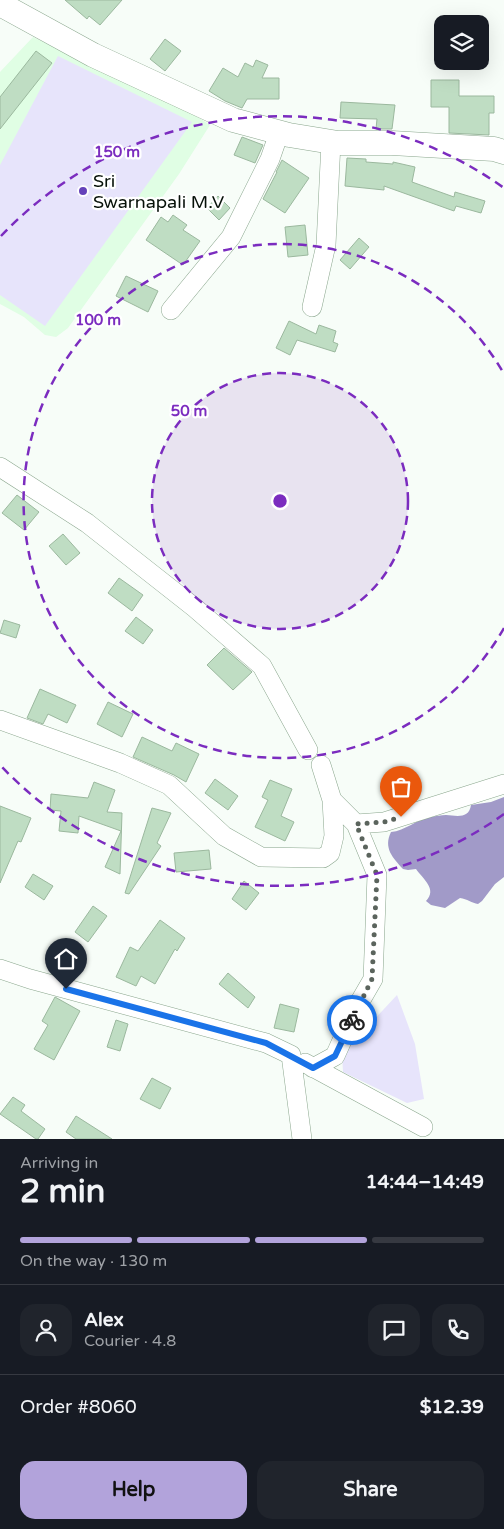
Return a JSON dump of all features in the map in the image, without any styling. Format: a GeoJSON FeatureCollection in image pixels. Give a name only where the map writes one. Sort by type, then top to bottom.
{"type":"FeatureCollection","features":[{"type":"Feature","properties":{"kind":"street"},"geometry":{"type":"LineString","coordinates":[[0,4],[93,55],[233,120],[280,133],[331,142],[494,149],[504,152]]}},
{"type":"Feature","properties":{"kind":"street"},"geometry":{"type":"LineString","coordinates":[[171,310],[231,237],[270,159],[280,133]]}},
{"type":"Feature","properties":{"kind":"street"},"geometry":{"type":"LineString","coordinates":[[312,307],[326,245],[331,142]]}},
{"type":"Feature","properties":{"kind":"street"},"geometry":{"type":"LineString","coordinates":[[0,467],[87,523],[195,608],[262,666],[308,750]]}},
{"type":"Feature","properties":{"kind":"street"},"geometry":{"type":"LineString","coordinates":[[0,720],[120,763],[169,785],[224,836],[261,857],[323,858],[330,853],[334,836],[332,800],[321,765]]}},
{"type":"Feature","properties":{"kind":"street"},"geometry":{"type":"LineString","coordinates":[[356,824],[384,822],[504,784]]}},
{"type":"Feature","properties":{"kind":"street"},"geometry":{"type":"LineString","coordinates":[[313,1068],[335,1056],[372,979],[377,875],[356,824],[332,800]]}},
{"type":"Feature","properties":{"kind":"street"},"geometry":{"type":"LineString","coordinates":[[0,969],[30,979],[266,1043],[423,1127]]}},
{"type":"Feature","properties":{"kind":"street"},"geometry":{"type":"LineString","coordinates":[[290,1055],[302,1139]]}},
{"type":"Feature","properties":{"kind":"shaded area","name":"Sri Swarnapali M.V"},"geometry":{"type":"Polygon","coordinates":[[[33,37],[187,110],[210,125],[179,174],[68,328],[56,337],[45,335],[24,317],[0,304],[0,72],[33,37]]]}},
{"type":"Feature","properties":{"kind":"shaded area","name":"Sri Swarnapali M.V"},"geometry":{"type":"Polygon","coordinates":[[[58,56],[192,122],[45,326],[0,295],[0,165],[58,56]]]}},
{"type":"Feature","properties":{"kind":"shaded area"},"geometry":{"type":"Polygon","coordinates":[[[504,797],[504,877],[495,884],[478,904],[460,898],[445,908],[431,905],[426,901],[429,897],[430,888],[425,880],[416,869],[403,869],[390,852],[388,843],[391,832],[401,830],[426,818],[442,815],[462,816],[468,813],[471,805],[491,802],[504,797]]]}},
{"type":"Feature","properties":{"kind":"shaded area"},"geometry":{"type":"Polygon","coordinates":[[[397,995],[415,1044],[424,1099],[407,1103],[343,1072],[342,1054],[397,995]]]}},
{"type":"Feature","properties":{"kind":"building"},"geometry":{"type":"Polygon","coordinates":[[[65,0],[122,0],[100,25],[89,16],[87,19],[65,0]]]}},
{"type":"Feature","properties":{"kind":"building"},"geometry":{"type":"Polygon","coordinates":[[[165,39],[181,51],[165,71],[150,59],[165,39]]]}},
{"type":"Feature","properties":{"kind":"building"},"geometry":{"type":"Polygon","coordinates":[[[36,51],[52,63],[0,129],[0,97],[36,51]]]}},
{"type":"Feature","properties":{"kind":"building"},"geometry":{"type":"Polygon","coordinates":[[[256,60],[268,65],[262,78],[279,78],[279,99],[247,99],[242,108],[225,101],[209,91],[223,68],[238,77],[245,63],[253,67],[256,60]]]}},
{"type":"Feature","properties":{"kind":"building"},"geometry":{"type":"Polygon","coordinates":[[[431,80],[459,80],[459,96],[494,96],[494,113],[489,113],[489,135],[449,133],[449,107],[431,107],[431,80]]]}},
{"type":"Feature","properties":{"kind":"building"},"geometry":{"type":"Polygon","coordinates":[[[341,102],[395,105],[392,129],[376,129],[377,119],[340,118],[341,102]]]}},
{"type":"Feature","properties":{"kind":"building"},"geometry":{"type":"Polygon","coordinates":[[[242,137],[263,145],[255,163],[234,155],[242,137]]]}},
{"type":"Feature","properties":{"kind":"building"},"geometry":{"type":"Polygon","coordinates":[[[347,158],[366,159],[366,162],[393,164],[393,162],[415,167],[412,182],[454,197],[455,192],[485,201],[481,213],[456,206],[454,211],[384,186],[384,190],[345,186],[347,158]]]}},
{"type":"Feature","properties":{"kind":"building"},"geometry":{"type":"Polygon","coordinates":[[[282,160],[309,178],[285,213],[263,199],[282,160]]]}},
{"type":"Feature","properties":{"kind":"building"},"geometry":{"type":"Polygon","coordinates":[[[218,196],[230,208],[219,220],[207,208],[218,196]]]}},
{"type":"Feature","properties":{"kind":"building"},"geometry":{"type":"Polygon","coordinates":[[[173,215],[187,225],[183,230],[200,241],[183,265],[146,240],[161,217],[168,222],[173,215]]]}},
{"type":"Feature","properties":{"kind":"building"},"geometry":{"type":"Polygon","coordinates":[[[305,225],[308,255],[288,257],[285,227],[305,225]]]}},
{"type":"Feature","properties":{"kind":"building"},"geometry":{"type":"Polygon","coordinates":[[[359,238],[369,247],[350,269],[340,260],[359,238]]]}},
{"type":"Feature","properties":{"kind":"building"},"geometry":{"type":"Polygon","coordinates":[[[126,276],[158,291],[148,312],[116,296],[126,276]]]}},
{"type":"Feature","properties":{"kind":"building"},"geometry":{"type":"Polygon","coordinates":[[[289,321],[316,334],[319,325],[336,331],[333,342],[338,344],[335,352],[297,340],[290,355],[276,348],[289,321]]]}},
{"type":"Feature","properties":{"kind":"building"},"geometry":{"type":"Polygon","coordinates":[[[17,495],[39,512],[24,530],[2,513],[17,495]]]}},
{"type":"Feature","properties":{"kind":"building"},"geometry":{"type":"Polygon","coordinates":[[[63,534],[80,553],[66,565],[49,546],[63,534]]]}},
{"type":"Feature","properties":{"kind":"building"},"geometry":{"type":"Polygon","coordinates":[[[119,578],[143,595],[132,611],[108,593],[119,578]]]}},
{"type":"Feature","properties":{"kind":"building"},"geometry":{"type":"Polygon","coordinates":[[[136,617],[153,630],[143,644],[125,631],[136,617]]]}},
{"type":"Feature","properties":{"kind":"building"},"geometry":{"type":"Polygon","coordinates":[[[4,620],[20,625],[16,638],[0,633],[4,620]]]}},
{"type":"Feature","properties":{"kind":"building"},"geometry":{"type":"Polygon","coordinates":[[[224,648],[252,672],[233,690],[207,665],[224,648]]]}},
{"type":"Feature","properties":{"kind":"building"},"geometry":{"type":"Polygon","coordinates":[[[40,689],[76,705],[67,723],[48,714],[43,724],[27,718],[40,689]]]}},
{"type":"Feature","properties":{"kind":"building"},"geometry":{"type":"Polygon","coordinates":[[[108,702],[133,714],[122,737],[97,724],[108,702]]]}},
{"type":"Feature","properties":{"kind":"building"},"geometry":{"type":"Polygon","coordinates":[[[142,737],[172,751],[176,743],[199,754],[186,782],[133,757],[142,737]]]}},
{"type":"Feature","properties":{"kind":"building"},"geometry":{"type":"Polygon","coordinates":[[[215,779],[238,796],[228,810],[205,793],[215,779]]]}},
{"type":"Feature","properties":{"kind":"building"},"geometry":{"type":"Polygon","coordinates":[[[270,780],[292,789],[281,816],[294,822],[285,841],[255,827],[268,800],[262,797],[270,780]]]}},
{"type":"Feature","properties":{"kind":"building"},"geometry":{"type":"Polygon","coordinates":[[[94,782],[115,790],[107,812],[122,813],[120,874],[105,867],[121,831],[79,816],[78,833],[59,831],[61,811],[50,810],[51,794],[88,798],[94,782]]]}},
{"type":"Feature","properties":{"kind":"building"},"geometry":{"type":"Polygon","coordinates":[[[0,806],[31,818],[21,842],[18,841],[0,883],[0,806]]]}},
{"type":"Feature","properties":{"kind":"building"},"geometry":{"type":"Polygon","coordinates":[[[152,808],[171,813],[157,843],[161,846],[129,894],[125,893],[152,808]]]}},
{"type":"Feature","properties":{"kind":"building"},"geometry":{"type":"Polygon","coordinates":[[[209,850],[211,869],[176,872],[174,853],[209,850]]]}},
{"type":"Feature","properties":{"kind":"building"},"geometry":{"type":"Polygon","coordinates":[[[33,874],[53,886],[44,900],[25,887],[33,874]]]}},
{"type":"Feature","properties":{"kind":"building"},"geometry":{"type":"Polygon","coordinates":[[[244,881],[259,893],[246,910],[232,899],[244,881]]]}},
{"type":"Feature","properties":{"kind":"building"},"geometry":{"type":"Polygon","coordinates":[[[93,906],[107,916],[88,942],[75,932],[93,906]]]}},
{"type":"Feature","properties":{"kind":"building"},"geometry":{"type":"Polygon","coordinates":[[[160,920],[185,938],[177,951],[175,949],[155,984],[141,976],[136,986],[116,977],[130,947],[138,951],[160,920]]]}},
{"type":"Feature","properties":{"kind":"building"},"geometry":{"type":"Polygon","coordinates":[[[228,973],[255,997],[248,1008],[219,984],[228,973]]]}},
{"type":"Feature","properties":{"kind":"building"},"geometry":{"type":"Polygon","coordinates":[[[55,997],[80,1011],[54,1060],[34,1049],[48,1025],[42,1021],[55,997]]]}},
{"type":"Feature","properties":{"kind":"building"},"geometry":{"type":"Polygon","coordinates":[[[280,1004],[299,1009],[294,1032],[274,1028],[280,1004]]]}},
{"type":"Feature","properties":{"kind":"building"},"geometry":{"type":"Polygon","coordinates":[[[116,1020],[128,1024],[120,1051],[107,1047],[116,1020]]]}},
{"type":"Feature","properties":{"kind":"building"},"geometry":{"type":"Polygon","coordinates":[[[152,1078],[171,1088],[160,1109],[140,1099],[152,1078]]]}},
{"type":"Feature","properties":{"kind":"building"},"geometry":{"type":"Polygon","coordinates":[[[13,1097],[25,1105],[21,1111],[45,1129],[38,1139],[0,1114],[13,1097]]]}},
{"type":"Feature","properties":{"kind":"building"},"geometry":{"type":"Polygon","coordinates":[[[76,1116],[112,1139],[76,1139],[66,1132],[76,1116]]]}},
{"type":"Feature","properties":{"kind":"way so far"},"geometry":{"type":"LineString","coordinates":[[352,1020],[372,979],[377,875],[356,824],[384,822],[401,817]]}},
{"type":"Feature","properties":{"kind":"place","name":"Sri Swarnapali M.V"},"geometry":{"type":"Point","coordinates":[83,191]}},
{"type":"Feature","properties":{"kind":"route"},"geometry":{"type":"LineString","coordinates":[[66,989],[266,1043],[313,1068],[335,1056],[352,1020]]}}]}
